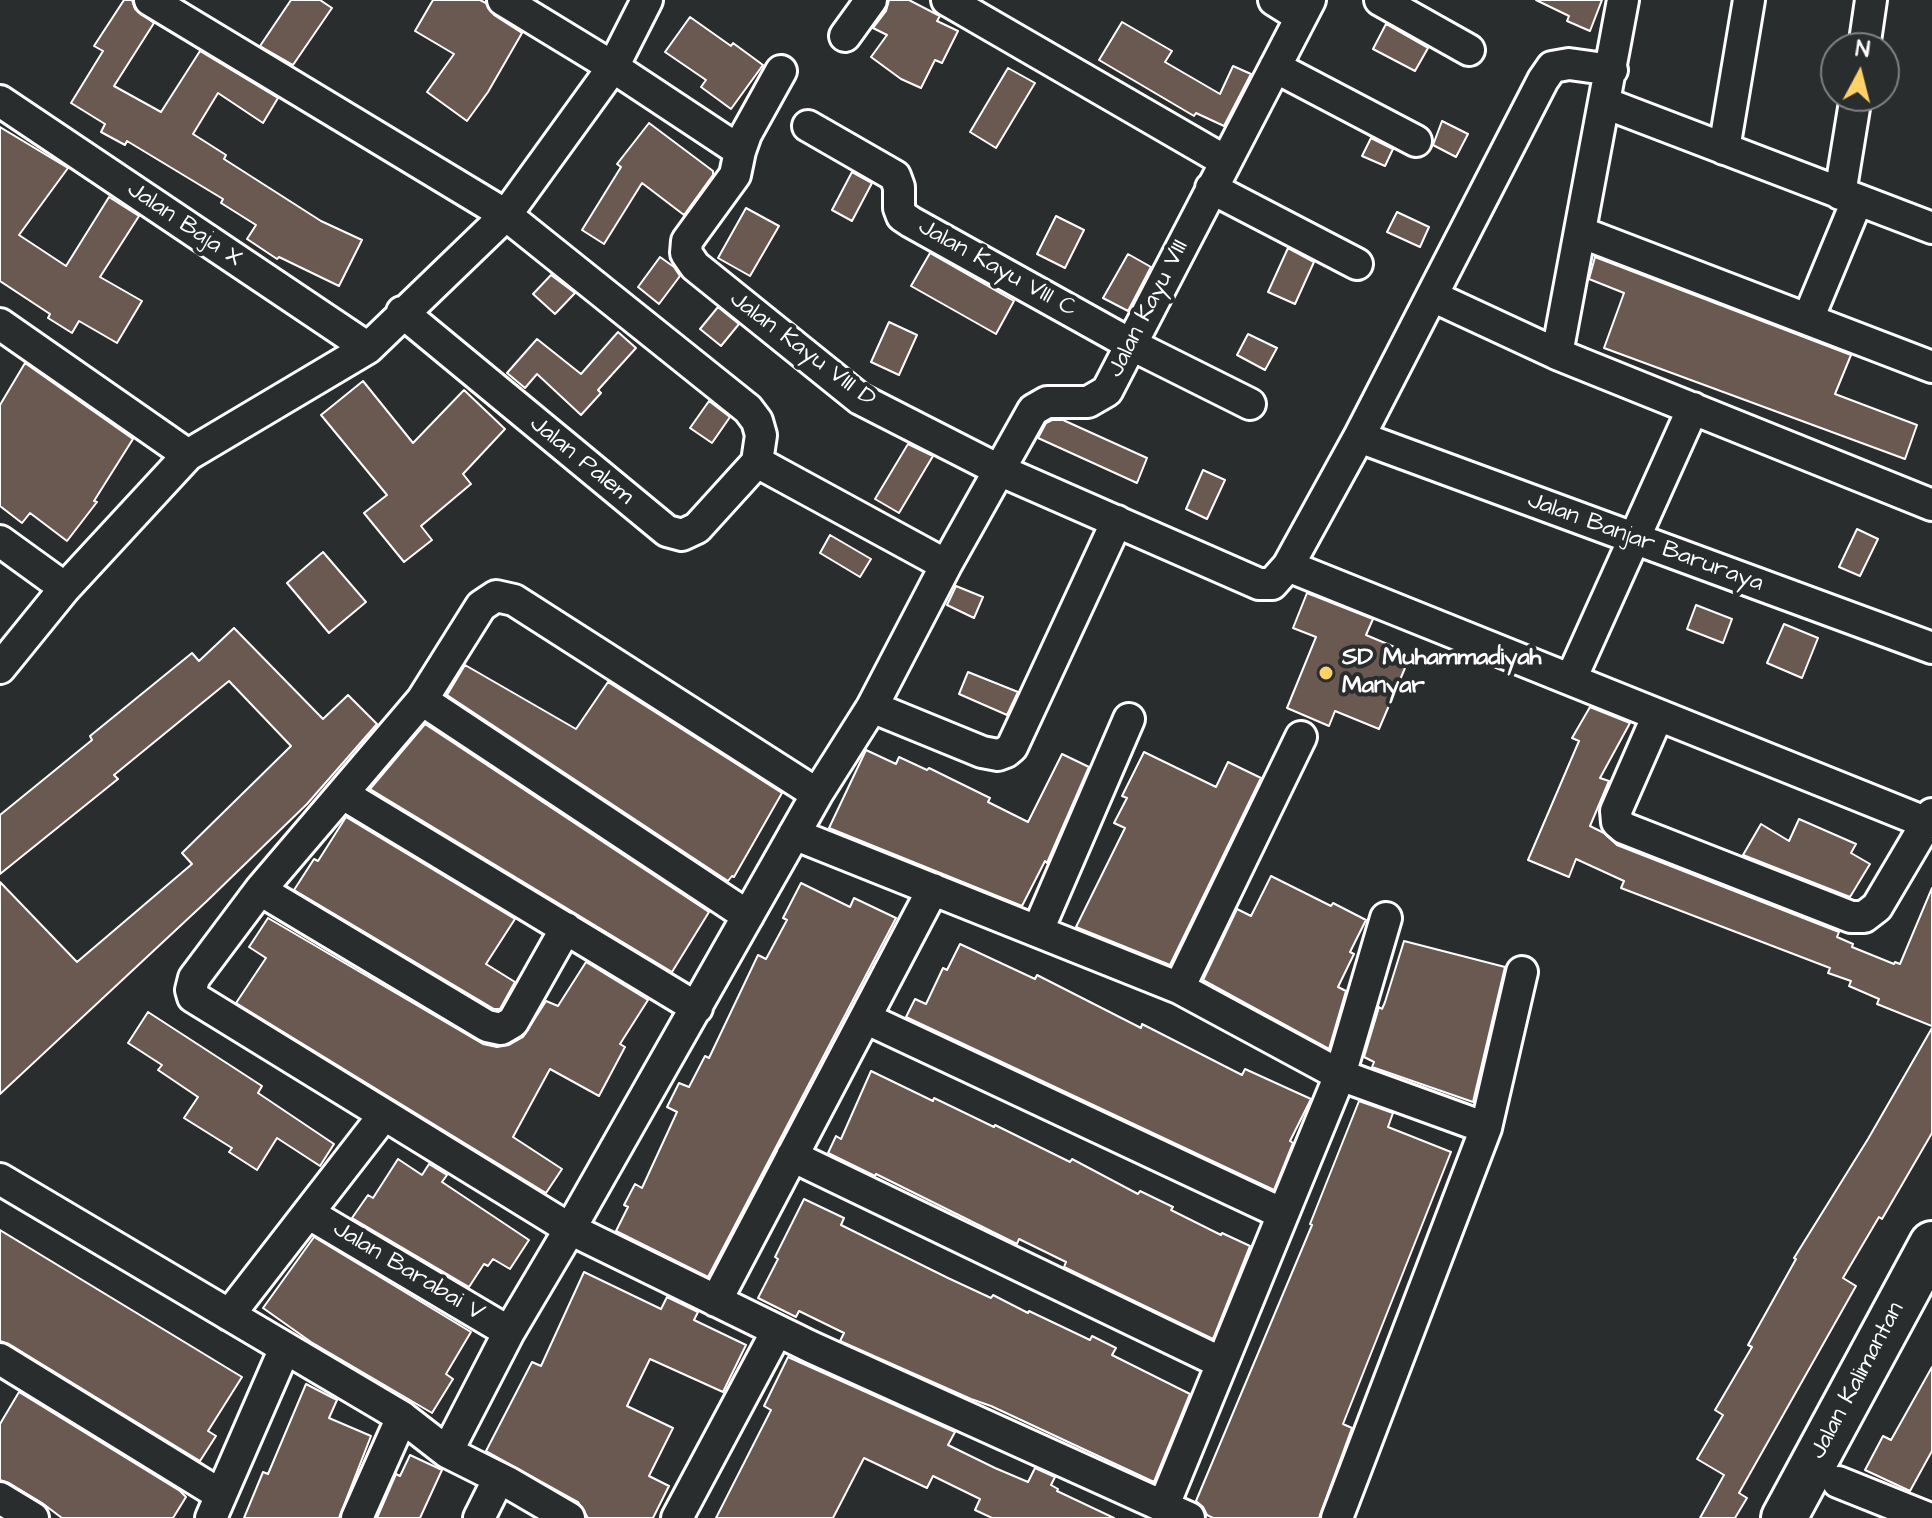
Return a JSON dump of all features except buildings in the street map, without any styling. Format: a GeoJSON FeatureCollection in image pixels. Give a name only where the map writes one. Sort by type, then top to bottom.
{"type":"FeatureCollection","features":[{"type":"Feature","properties":{"kind":"main road","name":"Jalan Kalimantan"},"geometry":{"type":"LineString","coordinates":[[1784,1518],[1932,1244]]}},
{"type":"Feature","properties":{"kind":"main road","name":"Jalan Kalimantan"},"geometry":{"type":"LineString","coordinates":[[1828,1500],[1932,1305]]}},
{"type":"Feature","properties":{"kind":"street"},"geometry":{"type":"LineString","coordinates":[[150,0],[506,215],[748,409],[757,421],[761,435],[757,462],[946,565]]}},
{"type":"Feature","properties":{"kind":"street"},"geometry":{"type":"LineString","coordinates":[[503,0],[613,67],[740,151],[781,71]]}},
{"type":"Feature","properties":{"kind":"street"},"geometry":{"type":"LineString","coordinates":[[0,668],[65,588],[188,455],[368,348],[506,215],[613,67],[647,0]]}},
{"type":"Feature","properties":{"kind":"street"},"geometry":{"type":"LineString","coordinates":[[845,36],[871,0]]}},
{"type":"Feature","properties":{"kind":"street"},"geometry":{"type":"LineString","coordinates":[[947,0],[1225,161]]}},
{"type":"Feature","properties":{"kind":"street"},"geometry":{"type":"LineString","coordinates":[[1274,0],[1306,8]]}},
{"type":"Feature","properties":{"kind":"street"},"geometry":{"type":"LineString","coordinates":[[1380,0],[1469,50]]}},
{"type":"Feature","properties":{"kind":"street"},"geometry":{"type":"LineString","coordinates":[[1557,354],[1623,0]]}},
{"type":"Feature","properties":{"kind":"street"},"geometry":{"type":"LineString","coordinates":[[1724,149],[1749,0]]}},
{"type":"Feature","properties":{"kind":"street"},"geometry":{"type":"LineString","coordinates":[[1866,32],[1871,0]]}},
{"type":"Feature","properties":{"kind":"street","name":"Jalan Kayu VIII"},"geometry":{"type":"LineString","coordinates":[[447,1452],[509,1332],[817,794],[872,707],[946,565],[1033,410],[1047,402],[1088,402],[1107,391],[1306,8]]}},
{"type":"Feature","properties":{"kind":"street"},"geometry":{"type":"LineString","coordinates":[[1612,70],[1569,64],[1552,67],[1359,437],[1288,566],[1658,715],[1930,818],[1877,907],[1864,917],[1851,917],[1624,828],[1617,822],[1616,811],[1658,715]]}},
{"type":"Feature","properties":{"kind":"street"},"geometry":{"type":"LineString","coordinates":[[1275,67],[1416,141]]}},
{"type":"Feature","properties":{"kind":"street","name":"Jalan Baja X"},"geometry":{"type":"LineString","coordinates":[[0,101],[368,348]]}},
{"type":"Feature","properties":{"kind":"street"},"geometry":{"type":"LineString","coordinates":[[1605,103],[1932,228]]}},
{"type":"Feature","properties":{"kind":"street"},"geometry":{"type":"LineString","coordinates":[[1808,319],[1849,198],[1855,112]]}},
{"type":"Feature","properties":{"kind":"street","name":"Jalan Kayu VIII C"},"geometry":{"type":"LineString","coordinates":[[808,126],[895,176],[902,216],[1132,345]]}},
{"type":"Feature","properties":{"kind":"street","name":"Jalan Kayu VIII D"},"geometry":{"type":"LineString","coordinates":[[740,151],[735,175],[687,241],[686,253],[695,266],[860,399],[999,470],[1259,584],[1272,584],[1288,566]]}},
{"type":"Feature","properties":{"kind":"street"},"geometry":{"type":"LineString","coordinates":[[1211,188],[1357,264]]}},
{"type":"Feature","properties":{"kind":"street"},"geometry":{"type":"LineString","coordinates":[[1580,232],[1932,367]]}},
{"type":"Feature","properties":{"kind":"street"},"geometry":{"type":"LineString","coordinates":[[1432,296],[1557,354],[1932,505]]}},
{"type":"Feature","properties":{"kind":"street","name":"Jalan Palem"},"geometry":{"type":"LineString","coordinates":[[402,312],[667,531],[682,535],[697,528],[757,462]]}},
{"type":"Feature","properties":{"kind":"street"},"geometry":{"type":"LineString","coordinates":[[0,324],[188,455]]}},
{"type":"Feature","properties":{"kind":"street"},"geometry":{"type":"LineString","coordinates":[[1132,345],[1250,404]]}},
{"type":"Feature","properties":{"kind":"street"},"geometry":{"type":"LineString","coordinates":[[1571,679],[1693,408]]}},
{"type":"Feature","properties":{"kind":"street","name":"Jalan Banjar Baruraya"},"geometry":{"type":"LineString","coordinates":[[1359,437],[1932,648]]}},
{"type":"Feature","properties":{"kind":"street"},"geometry":{"type":"LineString","coordinates":[[872,707],[982,752],[998,755],[1006,752],[1012,747],[1117,521]]}},
{"type":"Feature","properties":{"kind":"street"},"geometry":{"type":"LineString","coordinates":[[0,541],[65,588]]}},
{"type":"Feature","properties":{"kind":"street"},"geometry":{"type":"LineString","coordinates":[[817,794],[514,600],[496,596],[481,606],[422,700],[260,890],[194,978],[193,997],[570,1229],[777,1331],[1176,1512],[1222,1363],[1340,1075],[1386,918]]}},
{"type":"Feature","properties":{"kind":"street"},"geometry":{"type":"LineString","coordinates":[[422,700],[748,916]]}},
{"type":"Feature","properties":{"kind":"street"},"geometry":{"type":"LineString","coordinates":[[1038,930],[1129,719]]}},
{"type":"Feature","properties":{"kind":"street"},"geometry":{"type":"LineString","coordinates":[[1179,988],[1301,737]]}},
{"type":"Feature","properties":{"kind":"street"},"geometry":{"type":"LineString","coordinates":[[343,794],[697,1008]]}},
{"type":"Feature","properties":{"kind":"street"},"geometry":{"type":"LineString","coordinates":[[794,834],[1179,988],[1340,1075],[1486,1128]]}},
{"type":"Feature","properties":{"kind":"street"},"geometry":{"type":"LineString","coordinates":[[716,1301],[933,889]]}},
{"type":"Feature","properties":{"kind":"street"},"geometry":{"type":"LineString","coordinates":[[260,890],[487,1026],[501,1029],[513,1022],[566,928]]}},
{"type":"Feature","properties":{"kind":"street"},"geometry":{"type":"LineString","coordinates":[[1337,1518],[1486,1128],[1522,972]]}},
{"type":"Feature","properties":{"kind":"street"},"geometry":{"type":"LineString","coordinates":[[865,1018],[1283,1214]]}},
{"type":"Feature","properties":{"kind":"street"},"geometry":{"type":"LineString","coordinates":[[229,1315],[384,1115]]}},
{"type":"Feature","properties":{"kind":"street"},"geometry":{"type":"LineString","coordinates":[[792,1156],[1222,1363]]}},
{"type":"Feature","properties":{"kind":"street"},"geometry":{"type":"LineString","coordinates":[[0,1179],[402,1417],[447,1452],[569,1518]]}},
{"type":"Feature","properties":{"kind":"street","name":"Jalan Barabai V"},"geometry":{"type":"LineString","coordinates":[[308,1213],[509,1332]]}},
{"type":"Feature","properties":{"kind":"street"},"geometry":{"type":"LineString","coordinates":[[677,1518],[777,1331]]}},
{"type":"Feature","properties":{"kind":"street"},"geometry":{"type":"LineString","coordinates":[[0,1359],[216,1507],[285,1348]]}},
{"type":"Feature","properties":{"kind":"street"},"geometry":{"type":"LineString","coordinates":[[357,1518],[402,1417]]}},
{"type":"Feature","properties":{"kind":"street"},"geometry":{"type":"LineString","coordinates":[[479,1518],[499,1478]]}},
{"type":"Feature","properties":{"kind":"street"},"geometry":{"type":"LineString","coordinates":[[0,1498],[33,1518]]}},
{"type":"Feature","properties":{"kind":"street"},"geometry":{"type":"LineString","coordinates":[[1828,1500],[1928,1518]]}},
{"type":"Feature","properties":{"kind":"place","name":"SD Muhammadiyah Manyar"},"geometry":{"type":"Point","coordinates":[1326,673]}}]}
